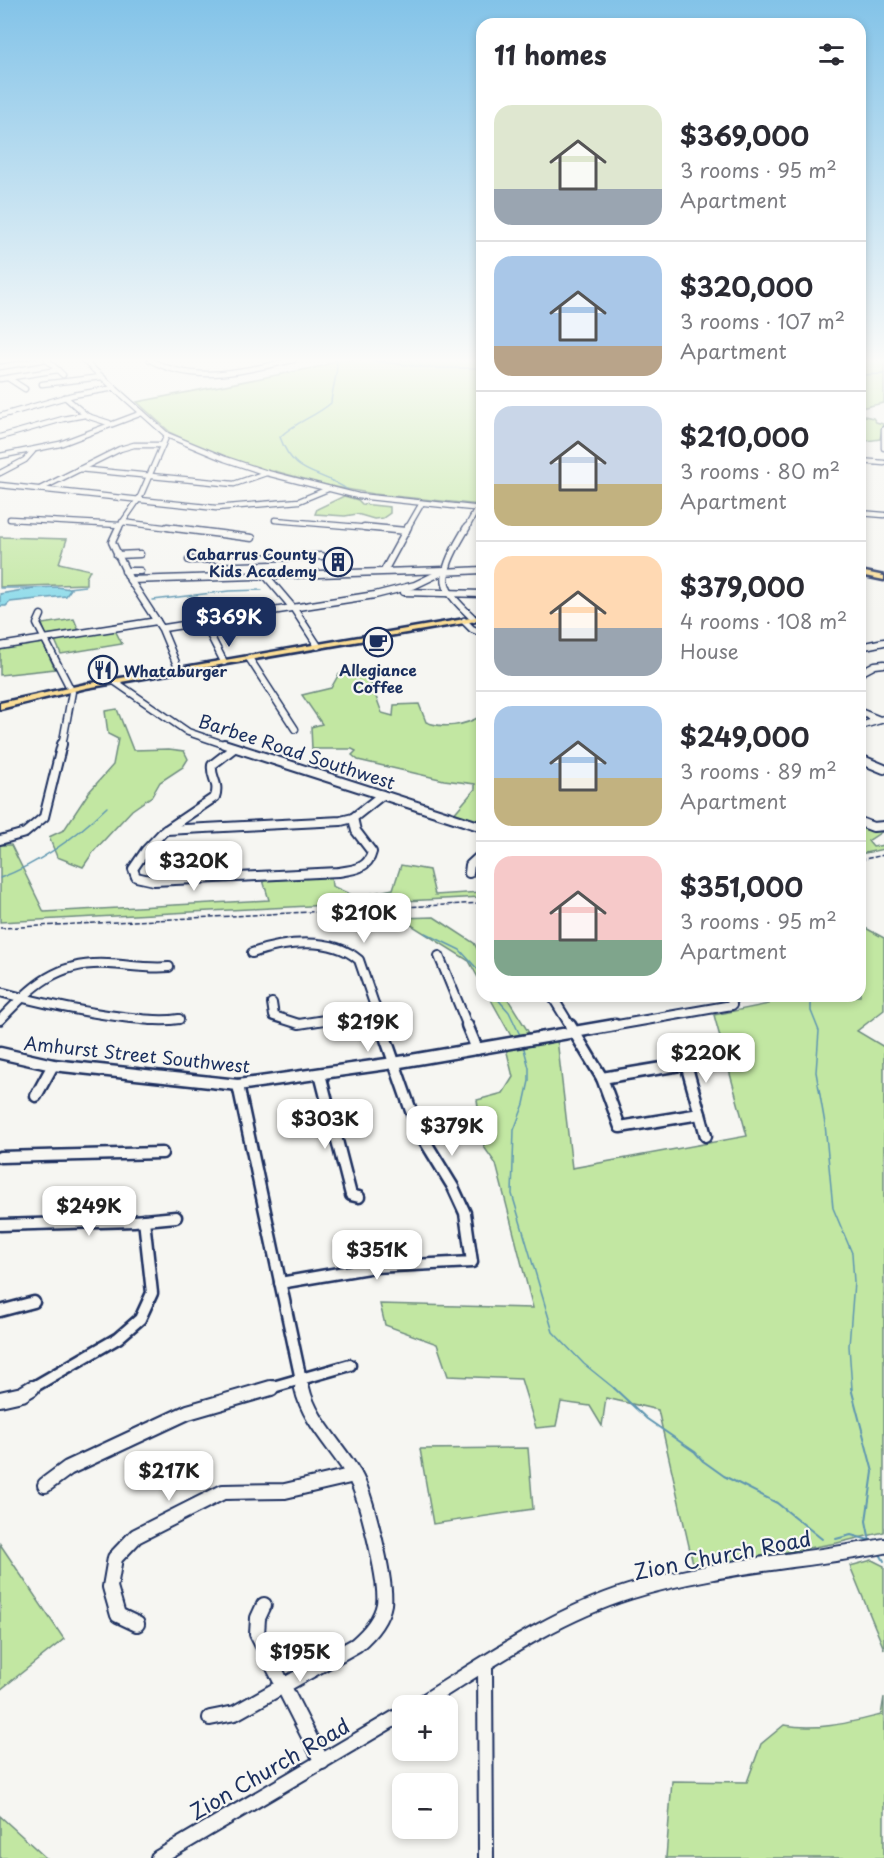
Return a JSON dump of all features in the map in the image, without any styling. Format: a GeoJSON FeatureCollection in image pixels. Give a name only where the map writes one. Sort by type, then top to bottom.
{"type":"FeatureCollection","features":[{"type":"Feature","properties":{"kind":"main road"},"geometry":{"type":"LineString","coordinates":[[866,574],[884,578]]}},
{"type":"Feature","properties":{"kind":"main road"},"geometry":{"type":"LineString","coordinates":[[0,706],[72,688],[476,619]]}},
{"type":"Feature","properties":{"kind":"street"},"geometry":{"type":"LineString","coordinates":[[0,456],[48,447]]}},
{"type":"Feature","properties":{"kind":"street"},"geometry":{"type":"LineString","coordinates":[[39,489],[125,447],[130,447]]}},
{"type":"Feature","properties":{"kind":"street"},"geometry":{"type":"LineString","coordinates":[[161,447],[138,500],[112,539],[117,555],[130,580],[163,628],[179,670]]}},
{"type":"Feature","properties":{"kind":"street"},"geometry":{"type":"LineString","coordinates":[[195,447],[267,473],[328,489],[371,498],[476,509]]}},
{"type":"Feature","properties":{"kind":"street"},"geometry":{"type":"LineString","coordinates":[[0,473],[26,460],[33,451]]}},
{"type":"Feature","properties":{"kind":"street"},"geometry":{"type":"LineString","coordinates":[[866,462],[884,463]]}},
{"type":"Feature","properties":{"kind":"street"},"geometry":{"type":"LineString","coordinates":[[79,469],[234,484],[267,473]]}},
{"type":"Feature","properties":{"kind":"street"},"geometry":{"type":"LineString","coordinates":[[0,485],[232,508],[299,501],[328,489]]}},
{"type":"Feature","properties":{"kind":"street"},"geometry":{"type":"LineString","coordinates":[[384,571],[422,504]]}},
{"type":"Feature","properties":{"kind":"street"},"geometry":{"type":"LineString","coordinates":[[866,514],[884,515]]}},
{"type":"Feature","properties":{"kind":"street"},"geometry":{"type":"LineString","coordinates":[[476,515],[446,571],[445,584],[451,594],[476,617]]}},
{"type":"Feature","properties":{"kind":"street"},"geometry":{"type":"LineString","coordinates":[[10,519],[121,523],[252,538]]}},
{"type":"Feature","properties":{"kind":"street"},"geometry":{"type":"LineString","coordinates":[[275,520],[406,531]]}},
{"type":"Feature","properties":{"kind":"street"},"geometry":{"type":"LineString","coordinates":[[117,555],[140,554]]}},
{"type":"Feature","properties":{"kind":"street"},"geometry":{"type":"LineString","coordinates":[[189,560],[322,556]]}},
{"type":"Feature","properties":{"kind":"street"},"geometry":{"type":"LineString","coordinates":[[130,580],[476,570]]}},
{"type":"Feature","properties":{"kind":"street"},"geometry":{"type":"LineString","coordinates":[[125,571],[140,571]]}},
{"type":"Feature","properties":{"kind":"street"},"geometry":{"type":"LineString","coordinates":[[386,593],[415,585],[446,571]]}},
{"type":"Feature","properties":{"kind":"street"},"geometry":{"type":"LineString","coordinates":[[266,576],[293,608],[318,646]]}},
{"type":"Feature","properties":{"kind":"street"},"geometry":{"type":"LineString","coordinates":[[163,628],[386,593],[476,594]]}},
{"type":"Feature","properties":{"kind":"street"},"geometry":{"type":"LineString","coordinates":[[0,840],[26,833],[44,818],[68,721],[72,688],[37,624],[41,615]]}},
{"type":"Feature","properties":{"kind":"street"},"geometry":{"type":"LineString","coordinates":[[0,646],[157,621]]}},
{"type":"Feature","properties":{"kind":"street"},"geometry":{"type":"LineString","coordinates":[[464,621],[476,631]]}},
{"type":"Feature","properties":{"kind":"street"},"geometry":{"type":"LineString","coordinates":[[204,622],[224,662]]}},
{"type":"Feature","properties":{"kind":"street"},"geometry":{"type":"LineString","coordinates":[[866,646],[884,642]]}},
{"type":"Feature","properties":{"kind":"street"},"geometry":{"type":"LineString","coordinates":[[249,658],[295,729]]}},
{"type":"Feature","properties":{"kind":"street"},"geometry":{"type":"LineString","coordinates":[[866,670],[875,665],[884,664]]}},
{"type":"Feature","properties":{"kind":"street","name":"Barbee Road Southwest"},"geometry":{"type":"LineString","coordinates":[[114,681],[188,732],[476,825]]}},
{"type":"Feature","properties":{"kind":"street"},"geometry":{"type":"LineString","coordinates":[[866,714],[882,720]]}},
{"type":"Feature","properties":{"kind":"street"},"geometry":{"type":"LineString","coordinates":[[866,724],[882,720]]}},
{"type":"Feature","properties":{"kind":"street"},"geometry":{"type":"LineString","coordinates":[[234,748],[210,769],[218,788],[215,797],[166,830],[138,861],[133,869],[136,877],[154,881],[355,869],[369,862],[372,852],[356,831],[352,818]]}},
{"type":"Feature","properties":{"kind":"street"},"geometry":{"type":"LineString","coordinates":[[866,762],[884,769]]}},
{"type":"Feature","properties":{"kind":"street"},"geometry":{"type":"LineString","coordinates":[[166,830],[341,821],[352,818],[381,795]]}},
{"type":"Feature","properties":{"kind":"street"},"geometry":{"type":"LineString","coordinates":[[866,825],[873,828],[884,826]]}},
{"type":"Feature","properties":{"kind":"street"},"geometry":{"type":"LineString","coordinates":[[469,873],[470,866],[476,860]]}},
{"type":"Feature","properties":{"kind":"street"},"geometry":{"type":"LineString","coordinates":[[252,953],[268,948],[325,944],[346,948],[359,960],[417,1128],[453,1187],[465,1213],[472,1262],[374,1267],[280,1283]]}},
{"type":"Feature","properties":{"kind":"street"},"geometry":{"type":"LineString","coordinates":[[439,956],[477,1049]]}},
{"type":"Feature","properties":{"kind":"street"},"geometry":{"type":"LineString","coordinates":[[0,1020],[45,977],[77,966],[105,964],[155,969],[169,967]]}},
{"type":"Feature","properties":{"kind":"street"},"geometry":{"type":"LineString","coordinates":[[0,992],[89,1013],[164,1021],[179,1019]]}},
{"type":"Feature","properties":{"kind":"street"},"geometry":{"type":"LineString","coordinates":[[555,1002],[602,1078],[620,1127],[700,1114]]}},
{"type":"Feature","properties":{"kind":"street","name":"Amhurst Street Southwest"},"geometry":{"type":"LineString","coordinates":[[0,1053],[53,1065],[238,1085],[477,1049],[722,1002]]}},
{"type":"Feature","properties":{"kind":"street"},"geometry":{"type":"LineString","coordinates":[[272,1003],[274,1016],[299,1024],[376,1012]]}},
{"type":"Feature","properties":{"kind":"street"},"geometry":{"type":"LineString","coordinates":[[602,1078],[720,1058]]}},
{"type":"Feature","properties":{"kind":"street"},"geometry":{"type":"LineString","coordinates":[[686,1064],[706,1136]]}},
{"type":"Feature","properties":{"kind":"street"},"geometry":{"type":"LineString","coordinates":[[36,1096],[53,1065]]}},
{"type":"Feature","properties":{"kind":"street"},"geometry":{"type":"LineString","coordinates":[[320,1074],[351,1195],[359,1197]]}},
{"type":"Feature","properties":{"kind":"street"},"geometry":{"type":"LineString","coordinates":[[210,1718],[235,1713],[356,1645],[371,1632],[384,1605],[384,1588],[364,1495],[354,1475],[306,1405],[238,1085]]}},
{"type":"Feature","properties":{"kind":"street"},"geometry":{"type":"LineString","coordinates":[[0,1157],[162,1153]]}},
{"type":"Feature","properties":{"kind":"street"},"geometry":{"type":"LineString","coordinates":[[0,1225],[176,1217]]}},
{"type":"Feature","properties":{"kind":"street"},"geometry":{"type":"LineString","coordinates":[[0,1399],[22,1394],[118,1338],[140,1319],[152,1293],[144,1220]]}},
{"type":"Feature","properties":{"kind":"street"},"geometry":{"type":"LineString","coordinates":[[0,1311],[34,1302]]}},
{"type":"Feature","properties":{"kind":"street"},"geometry":{"type":"LineString","coordinates":[[45,1485],[68,1468],[188,1412],[350,1365]]}},
{"type":"Feature","properties":{"kind":"street"},"geometry":{"type":"LineString","coordinates":[[137,1624],[118,1615],[110,1587],[115,1558],[136,1536],[224,1492],[285,1491],[354,1475]]}},
{"type":"Feature","properties":{"kind":"street","name":"Zion Church Road"},"geometry":{"type":"LineString","coordinates":[[435,1695],[581,1611],[630,1592],[719,1572],[884,1546]]}},
{"type":"Feature","properties":{"kind":"street"},"geometry":{"type":"LineString","coordinates":[[264,1605],[258,1618],[257,1634],[322,1762]]}},
{"type":"Feature","properties":{"kind":"street"},"geometry":{"type":"LineString","coordinates":[[485,1665],[486,1858]]}},
{"type":"Feature","properties":{"kind":"street","name":"Zion Church Road"},"geometry":{"type":"LineString","coordinates":[[158,1858],[392,1720]]}},
{"type":"Feature","properties":{"kind":"green space"},"geometry":{"type":"Polygon","coordinates":[[[199,447],[476,447],[476,504],[374,494],[330,486],[275,471],[270,473],[199,447]]]}},
{"type":"Feature","properties":{"kind":"green space"},"geometry":{"type":"Polygon","coordinates":[[[344,496],[358,500],[362,504],[390,507],[390,513],[383,518],[374,519],[357,514],[345,516],[315,514],[317,509],[344,496]]]}},
{"type":"Feature","properties":{"kind":"green space"},"geometry":{"type":"Polygon","coordinates":[[[0,537],[67,539],[59,563],[90,570],[86,584],[0,587],[0,537]]]}},
{"type":"Feature","properties":{"kind":"green space"},"geometry":{"type":"Polygon","coordinates":[[[74,619],[79,631],[46,635],[42,624],[74,619]]]}},
{"type":"Feature","properties":{"kind":"green space"},"geometry":{"type":"Polygon","coordinates":[[[114,628],[122,644],[61,654],[54,638],[114,628]]]}},
{"type":"Feature","properties":{"kind":"green space"},"geometry":{"type":"Polygon","coordinates":[[[42,641],[55,669],[0,675],[0,647],[42,641]]]}},
{"type":"Feature","properties":{"kind":"green space"},"geometry":{"type":"Polygon","coordinates":[[[354,671],[369,678],[382,713],[393,716],[394,705],[419,704],[426,722],[433,724],[447,726],[476,718],[476,822],[453,815],[475,789],[475,784],[444,780],[358,760],[352,755],[356,751],[352,749],[312,749],[311,727],[322,724],[302,695],[331,688],[339,674],[354,671]]]}},
{"type":"Feature","properties":{"kind":"green space"},"geometry":{"type":"Polygon","coordinates":[[[117,709],[133,750],[184,751],[188,759],[183,767],[160,782],[152,796],[132,810],[94,851],[83,867],[57,857],[49,837],[64,830],[89,792],[113,765],[118,739],[108,734],[105,711],[117,709]]]}},
{"type":"Feature","properties":{"kind":"green space"},"geometry":{"type":"Polygon","coordinates":[[[866,826],[883,831],[868,841],[873,847],[884,845],[884,849],[866,853],[866,826]]]}},
{"type":"Feature","properties":{"kind":"green space"},"geometry":{"type":"Polygon","coordinates":[[[0,845],[11,845],[44,912],[269,900],[263,880],[331,876],[332,886],[356,897],[393,889],[401,865],[429,870],[435,895],[476,892],[476,897],[0,922],[0,845]]]}},
{"type":"Feature","properties":{"kind":"green space"},"geometry":{"type":"Polygon","coordinates":[[[434,917],[474,943],[476,974],[469,961],[400,918],[434,917]]]}},
{"type":"Feature","properties":{"kind":"green space"},"geometry":{"type":"Polygon","coordinates":[[[866,928],[884,938],[884,1010],[857,1031],[884,1047],[884,1532],[837,1543],[694,1568],[658,1410],[606,1398],[602,1426],[590,1406],[561,1402],[556,1426],[536,1428],[521,1379],[448,1376],[437,1344],[385,1325],[380,1304],[533,1308],[496,1164],[484,1147],[477,1100],[503,1093],[513,1077],[506,1048],[557,1039],[572,1168],[747,1136],[714,1015],[769,1004],[769,1002],[866,1002],[866,928]]]}},
{"type":"Feature","properties":{"kind":"green space"},"geometry":{"type":"Polygon","coordinates":[[[492,1002],[510,1002],[529,1033],[511,1036],[492,1002]]]}},
{"type":"Feature","properties":{"kind":"green space"},"geometry":{"type":"Polygon","coordinates":[[[528,1448],[533,1509],[433,1524],[420,1449],[528,1448]]]}},
{"type":"Feature","properties":{"kind":"green space"},"geometry":{"type":"Polygon","coordinates":[[[0,1544],[64,1639],[0,1690],[0,1544]]]}},
{"type":"Feature","properties":{"kind":"green space"},"geometry":{"type":"Polygon","coordinates":[[[872,1560],[884,1566],[884,1649],[850,1566],[872,1560]]]}},
{"type":"Feature","properties":{"kind":"green space"},"geometry":{"type":"Polygon","coordinates":[[[884,1697],[884,1858],[666,1858],[672,1781],[747,1782],[761,1744],[784,1725],[821,1727],[881,1715],[884,1697]]]}},
{"type":"Feature","properties":{"kind":"green space"},"geometry":{"type":"Polygon","coordinates":[[[0,1816],[46,1858],[0,1858],[0,1816]]]}},
{"type":"Feature","properties":{"kind":"water"},"geometry":{"type":"Polygon","coordinates":[[[34,588],[71,589],[66,596],[10,602],[6,606],[0,606],[0,594],[34,588]]]}},
{"type":"Feature","properties":{"kind":"waterway"},"geometry":{"type":"LineString","coordinates":[[284,447],[292,459],[300,466],[348,490]]}},
{"type":"Feature","properties":{"kind":"waterway"},"geometry":{"type":"LineString","coordinates":[[68,588],[85,586]]}},
{"type":"Feature","properties":{"kind":"waterway"},"geometry":{"type":"LineString","coordinates":[[0,588],[34,588]]}},
{"type":"Feature","properties":{"kind":"waterway"},"geometry":{"type":"LineString","coordinates":[[153,600],[229,591],[262,590]]}},
{"type":"Feature","properties":{"kind":"waterway"},"geometry":{"type":"LineString","coordinates":[[0,878],[44,857],[83,829],[107,807]]}},
{"type":"Feature","properties":{"kind":"waterway"},"geometry":{"type":"LineString","coordinates":[[425,933],[460,950],[476,967]]}},
{"type":"Feature","properties":{"kind":"waterway"},"geometry":{"type":"LineString","coordinates":[[500,1002],[509,1012],[520,1035]]}},
{"type":"Feature","properties":{"kind":"waterway"},"geometry":{"type":"LineString","coordinates":[[811,1002],[811,1011],[819,1031],[816,1072],[825,1124],[833,1208],[852,1253],[854,1282],[849,1346],[852,1389]]}},
{"type":"Feature","properties":{"kind":"waterway"},"geometry":{"type":"LineString","coordinates":[[523,1045],[529,1068],[529,1081],[524,1104],[514,1130],[512,1194],[553,1332],[584,1364],[615,1389]]}},
{"type":"Feature","properties":{"kind":"waterway"},"geometry":{"type":"LineString","coordinates":[[614,1388],[647,1419],[695,1452],[703,1461],[724,1476],[777,1503],[822,1539]]}},
{"type":"Feature","properties":{"kind":"waterway"},"geometry":{"type":"LineString","coordinates":[[851,1388],[873,1472],[866,1521],[870,1541]]}},
{"type":"Feature","properties":{"kind":"waterway"},"geometry":{"type":"LineString","coordinates":[[836,1539],[851,1535],[869,1540]]}},
{"type":"Feature","properties":{"kind":"waterway"},"geometry":{"type":"LineString","coordinates":[[880,1554],[884,1561]]}},
{"type":"Feature","properties":{"kind":"railway"},"geometry":{"type":"LineString","coordinates":[[866,859],[884,855]]}},
{"type":"Feature","properties":{"kind":"railway"},"geometry":{"type":"LineString","coordinates":[[0,928],[476,903]]}},
{"type":"Feature","properties":{"kind":"place","name":"Cabarrus County Kids Academy"},"geometry":{"type":"Point","coordinates":[338,562]}},
{"type":"Feature","properties":{"kind":"place","name":"Allegiance Coffee"},"geometry":{"type":"Point","coordinates":[378,642]}},
{"type":"Feature","properties":{"kind":"place","name":"Whataburger"},"geometry":{"type":"Point","coordinates":[103,670]}}]}
